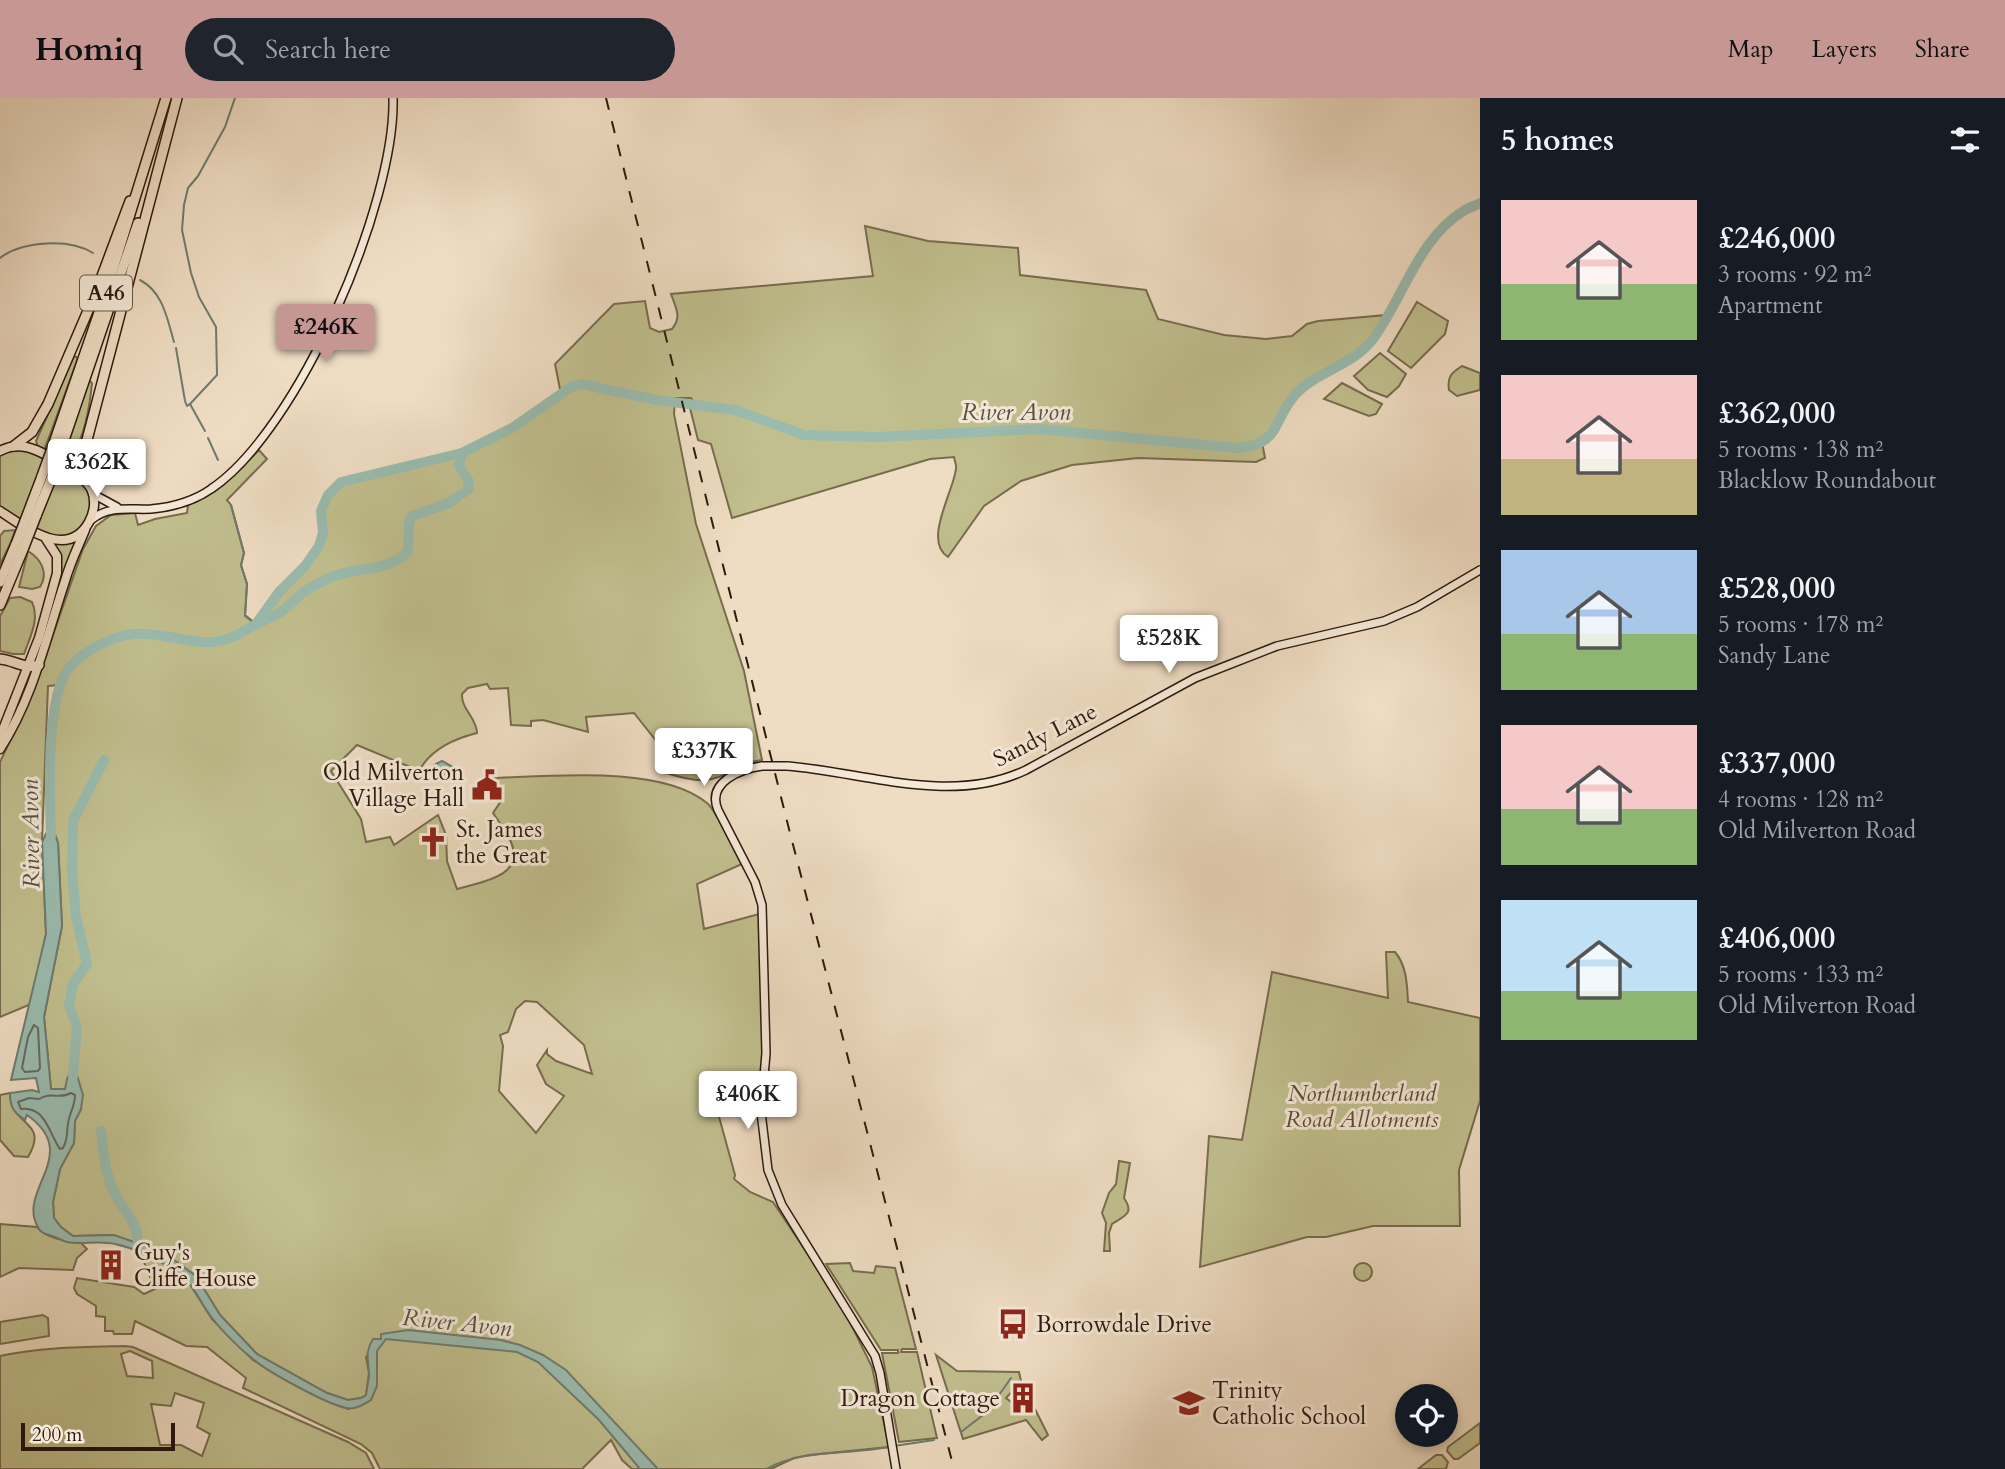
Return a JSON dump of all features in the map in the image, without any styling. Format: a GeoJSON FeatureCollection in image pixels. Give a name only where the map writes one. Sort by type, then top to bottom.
{"type":"FeatureCollection","features":[{"type":"Feature","properties":{"kind":"highway","name":"A46"},"geometry":{"type":"LineString","coordinates":[[58,445],[166,98]]}},
{"type":"Feature","properties":{"kind":"highway","name":"A46"},"geometry":{"type":"LineString","coordinates":[[0,605],[124,269],[176,98]]}},
{"type":"Feature","properties":{"kind":"highway"},"geometry":{"type":"LineString","coordinates":[[87,482],[83,455],[176,98]]}},
{"type":"Feature","properties":{"kind":"highway"},"geometry":{"type":"LineString","coordinates":[[5,448],[32,432],[48,404],[96,292],[154,141]]}},
{"type":"Feature","properties":{"kind":"highway","name":"A46"},"geometry":{"type":"LineString","coordinates":[[0,582],[20,546]]}},
{"type":"Feature","properties":{"kind":"highway"},"geometry":{"type":"LineString","coordinates":[[0,659],[28,668],[39,665]]}},
{"type":"Feature","properties":{"kind":"main road"},"geometry":{"type":"LineString","coordinates":[[0,749],[20,712],[39,665],[65,580],[94,509],[93,494],[87,482],[33,449],[5,448]]}},
{"type":"Feature","properties":{"kind":"main road"},"geometry":{"type":"LineString","coordinates":[[0,511],[46,538],[58,540],[71,538],[88,524]]}},
{"type":"Feature","properties":{"kind":"main road"},"geometry":{"type":"LineString","coordinates":[[0,737],[28,668],[58,570],[56,553],[46,538]]}},
{"type":"Feature","properties":{"kind":"street"},"geometry":{"type":"LineString","coordinates":[[88,524],[100,513],[119,508],[148,509],[176,505],[211,489],[253,449],[290,398],[327,331],[369,226],[391,139],[393,98]]}},
{"type":"Feature","properties":{"kind":"street"},"geometry":{"type":"LineString","coordinates":[[93,494],[119,508]]}},
{"type":"Feature","properties":{"kind":"street","name":"Sandy Lane"},"geometry":{"type":"LineString","coordinates":[[896,1469],[876,1356],[782,1205],[766,1163],[761,1112],[766,1053],[763,914],[755,882],[715,805],[715,796],[725,780],[762,766],[787,766],[929,785],[970,786],[997,782],[1026,770],[1195,678],[1277,646],[1384,621],[1417,607],[1480,570]]}},
{"type":"Feature","properties":{"kind":"green space"},"geometry":{"type":"Polygon","coordinates":[[[865,226],[928,241],[1018,248],[1020,275],[1146,290],[1158,319],[1224,335],[1266,339],[1292,336],[1307,324],[1318,321],[1387,315],[1376,333],[1358,353],[1305,387],[1292,400],[1261,442],[1265,458],[1256,462],[1138,458],[1072,465],[1021,481],[984,506],[948,557],[941,549],[938,539],[942,514],[956,467],[954,457],[930,459],[732,518],[711,444],[698,440],[690,408],[695,405],[691,398],[675,398],[674,414],[696,524],[744,671],[762,760],[737,764],[737,768],[710,779],[694,780],[676,776],[666,773],[665,752],[634,713],[586,717],[588,732],[543,720],[531,721],[531,726],[511,725],[508,688],[490,689],[487,684],[468,688],[462,694],[477,733],[435,752],[418,773],[410,767],[357,745],[331,771],[361,819],[366,842],[390,837],[394,845],[438,815],[446,835],[447,861],[457,889],[498,876],[512,863],[514,854],[511,842],[493,813],[501,801],[494,778],[575,775],[635,778],[687,791],[707,803],[721,823],[742,864],[697,884],[704,929],[759,914],[763,1057],[759,1096],[718,1113],[734,1179],[750,1192],[773,1202],[841,1304],[872,1367],[889,1447],[809,1455],[794,1458],[771,1469],[632,1469],[622,1460],[611,1440],[582,1469],[380,1469],[372,1453],[361,1444],[243,1388],[246,1378],[207,1347],[186,1346],[135,1321],[132,1334],[105,1331],[105,1317],[96,1316],[96,1306],[77,1294],[74,1288],[77,1278],[134,1287],[144,1294],[155,1289],[140,1252],[157,1258],[188,1281],[212,1319],[253,1360],[348,1409],[369,1396],[373,1348],[366,1357],[369,1373],[366,1395],[348,1400],[327,1393],[257,1354],[220,1315],[196,1276],[114,1235],[73,1236],[54,1218],[53,1202],[60,1169],[74,1143],[75,1121],[81,1109],[66,1089],[51,1089],[44,1017],[62,926],[58,843],[51,824],[50,785],[55,704],[60,685],[48,686],[42,842],[46,934],[31,1004],[0,1017],[0,762],[33,692],[83,549],[96,526],[111,515],[135,513],[138,525],[187,513],[188,505],[226,481],[259,450],[267,459],[227,500],[231,505],[244,553],[241,565],[247,584],[245,615],[256,624],[279,592],[305,566],[319,546],[323,533],[321,511],[328,495],[341,482],[462,453],[512,428],[561,394],[555,364],[614,304],[645,301],[650,328],[659,332],[672,329],[677,320],[671,294],[873,276],[865,226]],[[525,1001],[516,1009],[508,1032],[500,1035],[503,1046],[499,1091],[536,1133],[564,1096],[546,1084],[537,1065],[547,1050],[547,1054],[556,1061],[592,1074],[584,1045],[537,1002],[525,1001]]]}},
{"type":"Feature","properties":{"kind":"green space"},"geometry":{"type":"Polygon","coordinates":[[[1417,302],[1448,321],[1445,334],[1411,368],[1388,351],[1417,302]]]}},
{"type":"Feature","properties":{"kind":"green space"},"geometry":{"type":"Polygon","coordinates":[[[1380,353],[1406,374],[1399,386],[1387,397],[1368,390],[1354,376],[1380,353]]]}},
{"type":"Feature","properties":{"kind":"green space"},"geometry":{"type":"Polygon","coordinates":[[[74,356],[78,358],[44,451],[38,447],[36,441],[74,356]]]}},
{"type":"Feature","properties":{"kind":"green space"},"geometry":{"type":"Polygon","coordinates":[[[1462,366],[1480,373],[1480,390],[1457,396],[1449,390],[1449,379],[1462,366]]]}},
{"type":"Feature","properties":{"kind":"green space"},"geometry":{"type":"Polygon","coordinates":[[[89,380],[92,383],[91,392],[82,435],[73,453],[67,459],[62,459],[89,380]]]}},
{"type":"Feature","properties":{"kind":"green space"},"geometry":{"type":"Polygon","coordinates":[[[1342,383],[1382,404],[1376,414],[1369,416],[1324,399],[1342,383]]]}},
{"type":"Feature","properties":{"kind":"green space"},"geometry":{"type":"Polygon","coordinates":[[[10,450],[31,450],[61,466],[86,486],[90,509],[81,529],[71,535],[47,533],[33,528],[0,507],[0,455],[10,450]]]}},
{"type":"Feature","properties":{"kind":"green space"},"geometry":{"type":"Polygon","coordinates":[[[15,530],[0,565],[0,536],[4,531],[15,530]]]}},
{"type":"Feature","properties":{"kind":"green space"},"geometry":{"type":"Polygon","coordinates":[[[79,537],[35,659],[60,570],[53,543],[79,537]]]}},
{"type":"Feature","properties":{"kind":"green space"},"geometry":{"type":"Polygon","coordinates":[[[28,551],[37,558],[44,572],[40,587],[32,589],[19,587],[28,551]]]}},
{"type":"Feature","properties":{"kind":"green space"},"geometry":{"type":"Polygon","coordinates":[[[20,597],[32,602],[34,608],[35,621],[29,641],[24,654],[0,651],[0,616],[10,598],[20,597]]]}},
{"type":"Feature","properties":{"kind":"green space","name":"Northumberland Road Allotments"},"geometry":{"type":"Polygon","coordinates":[[[1386,952],[1395,952],[1402,963],[1408,1002],[1480,1018],[1480,1101],[1459,1170],[1460,1226],[1373,1226],[1326,1237],[1307,1237],[1200,1267],[1209,1136],[1242,1140],[1272,972],[1388,998],[1386,952]]]}},
{"type":"Feature","properties":{"kind":"green space"},"geometry":{"type":"Polygon","coordinates":[[[10,1093],[16,1112],[32,1129],[34,1136],[34,1145],[28,1157],[14,1156],[0,1140],[0,1095],[10,1093]]]}},
{"type":"Feature","properties":{"kind":"green space"},"geometry":{"type":"Polygon","coordinates":[[[1119,1161],[1130,1163],[1124,1198],[1128,1211],[1112,1224],[1109,1233],[1110,1251],[1104,1251],[1106,1223],[1102,1213],[1109,1193],[1116,1184],[1119,1161]]]}},
{"type":"Feature","properties":{"kind":"green space"},"geometry":{"type":"Polygon","coordinates":[[[0,1224],[37,1227],[51,1237],[80,1242],[87,1249],[77,1258],[73,1270],[19,1268],[0,1277],[0,1224]]]}},
{"type":"Feature","properties":{"kind":"green space"},"geometry":{"type":"Polygon","coordinates":[[[850,1263],[853,1271],[874,1273],[876,1266],[895,1268],[916,1349],[902,1349],[901,1352],[917,1352],[937,1438],[899,1442],[882,1353],[898,1353],[898,1350],[881,1350],[826,1264],[850,1263]]]}},
{"type":"Feature","properties":{"kind":"green space"},"geometry":{"type":"Polygon","coordinates":[[[1359,1263],[1367,1263],[1372,1272],[1370,1279],[1359,1281],[1354,1276],[1354,1268],[1359,1263]]]}},
{"type":"Feature","properties":{"kind":"green space"},"geometry":{"type":"Polygon","coordinates":[[[43,1315],[48,1318],[49,1336],[0,1344],[0,1322],[43,1315]]]}},
{"type":"Feature","properties":{"kind":"green space"},"geometry":{"type":"Polygon","coordinates":[[[133,1347],[348,1442],[366,1453],[374,1469],[0,1469],[0,1356],[46,1349],[133,1347]],[[130,1351],[121,1354],[127,1376],[153,1378],[152,1361],[130,1351]],[[175,1393],[171,1406],[151,1404],[160,1445],[181,1445],[202,1456],[210,1434],[197,1427],[204,1403],[175,1393]]]}},
{"type":"Feature","properties":{"kind":"green space"},"geometry":{"type":"Polygon","coordinates":[[[936,1355],[957,1371],[1019,1372],[1021,1381],[1006,1398],[1019,1408],[1029,1397],[1048,1435],[1042,1440],[1026,1420],[963,1439],[936,1355]]]}},
{"type":"Feature","properties":{"kind":"green space"},"geometry":{"type":"Polygon","coordinates":[[[1480,1423],[1480,1443],[1454,1459],[1447,1451],[1448,1447],[1458,1447],[1458,1440],[1480,1423]]]}},
{"type":"Feature","properties":{"kind":"green space"},"geometry":{"type":"Polygon","coordinates":[[[1436,1455],[1442,1455],[1448,1462],[1446,1469],[1418,1469],[1436,1455]]]}},
{"type":"Feature","properties":{"kind":"water"},"geometry":{"type":"Polygon","coordinates":[[[442,761],[453,767],[452,774],[437,774],[434,765],[442,761]]]}},
{"type":"Feature","properties":{"kind":"water"},"geometry":{"type":"Polygon","coordinates":[[[51,824],[58,843],[62,926],[44,1017],[51,1089],[65,1089],[74,1065],[83,1095],[81,1109],[75,1121],[74,1143],[60,1169],[53,1202],[54,1218],[61,1227],[73,1236],[114,1235],[163,1252],[196,1276],[220,1315],[257,1354],[327,1393],[348,1400],[366,1395],[369,1349],[373,1339],[381,1339],[381,1334],[408,1330],[501,1340],[520,1345],[543,1355],[566,1370],[658,1469],[640,1469],[599,1420],[538,1362],[517,1352],[386,1339],[377,1351],[377,1386],[371,1400],[356,1407],[339,1406],[298,1387],[253,1359],[216,1323],[189,1283],[160,1262],[125,1246],[67,1242],[40,1231],[34,1215],[35,1201],[49,1159],[49,1144],[43,1130],[27,1115],[25,1120],[15,1112],[10,1093],[32,1090],[39,1092],[36,1078],[11,1080],[46,934],[42,842],[51,824]]]}},
{"type":"Feature","properties":{"kind":"waterway"},"geometry":{"type":"LineString","coordinates":[[190,404],[217,375],[216,327],[199,297],[191,273],[182,230],[184,205],[188,188],[198,176],[225,127],[235,98]]}},
{"type":"Feature","properties":{"kind":"waterway","name":"River Avon"},"geometry":{"type":"LineString","coordinates":[[256,624],[279,592],[305,566],[319,546],[323,533],[321,511],[328,495],[341,482],[462,453],[512,428],[571,387],[581,384],[656,400],[735,410],[804,435],[878,437],[1039,429],[1236,448],[1250,446],[1268,437],[1287,405],[1303,387],[1365,348],[1384,323],[1413,269],[1435,236],[1465,210],[1480,203]]}},
{"type":"Feature","properties":{"kind":"waterway"},"geometry":{"type":"LineString","coordinates":[[0,258],[20,248],[46,244],[71,245],[93,253]]}},
{"type":"Feature","properties":{"kind":"waterway"},"geometry":{"type":"LineString","coordinates":[[140,280],[148,285],[159,299],[174,342]]}},
{"type":"Feature","properties":{"kind":"waterway"},"geometry":{"type":"LineString","coordinates":[[176,348],[185,401],[187,406],[190,404],[205,431]]}},
{"type":"Feature","properties":{"kind":"waterway"},"geometry":{"type":"LineString","coordinates":[[208,438],[218,460]]}},
{"type":"Feature","properties":{"kind":"waterway","name":"River Avon"},"geometry":{"type":"LineString","coordinates":[[51,836],[52,724],[61,682],[75,662],[90,650],[125,635],[146,634],[202,642],[229,639],[276,615],[304,592],[329,578],[392,563],[408,551],[409,523],[412,516],[449,503],[469,489],[468,480],[459,466],[462,453]]}},
{"type":"Feature","properties":{"kind":"waterway"},"geometry":{"type":"LineString","coordinates":[[231,505],[244,553],[241,565],[247,584],[245,616],[255,624]]}},
{"type":"Feature","properties":{"kind":"waterway"},"geometry":{"type":"LineString","coordinates":[[73,1076],[77,1027],[69,1005],[73,984],[87,964],[76,917],[72,870],[73,821],[104,760]]}},
{"type":"Feature","properties":{"kind":"waterway"},"geometry":{"type":"LineString","coordinates":[[101,1131],[110,1183],[135,1226],[138,1248]]}},
{"type":"Feature","properties":{"kind":"waterway"},"geometry":{"type":"LineString","coordinates":[[961,1432],[987,1412],[1011,1378]]}},
{"type":"Feature","properties":{"kind":"waterway"},"geometry":{"type":"LineString","coordinates":[[894,1446],[934,1440]]}},
{"type":"Feature","properties":{"kind":"waterway"},"geometry":{"type":"LineString","coordinates":[[766,1469],[810,1455],[888,1447]]}},
{"type":"Feature","properties":{"kind":"railway"},"geometry":{"type":"LineString","coordinates":[[606,98],[790,833],[954,1469]]}},
{"type":"Feature","properties":{"kind":"place","name":"Old Milverton Village Hall"},"geometry":{"type":"Point","coordinates":[487,785]}},
{"type":"Feature","properties":{"kind":"place","name":"St. James the Great"},"geometry":{"type":"Point","coordinates":[433,842]}},
{"type":"Feature","properties":{"kind":"place","name":"Guy's Cliffe House"},"geometry":{"type":"Point","coordinates":[111,1265]}},
{"type":"Feature","properties":{"kind":"place","name":"Borrowdale Drive"},"geometry":{"type":"Point","coordinates":[1013,1324]}},
{"type":"Feature","properties":{"kind":"place","name":"Dragon Cottage"},"geometry":{"type":"Point","coordinates":[1023,1398]}},
{"type":"Feature","properties":{"kind":"place","name":"Trinity Catholic School"},"geometry":{"type":"Point","coordinates":[1189,1403]}}]}
